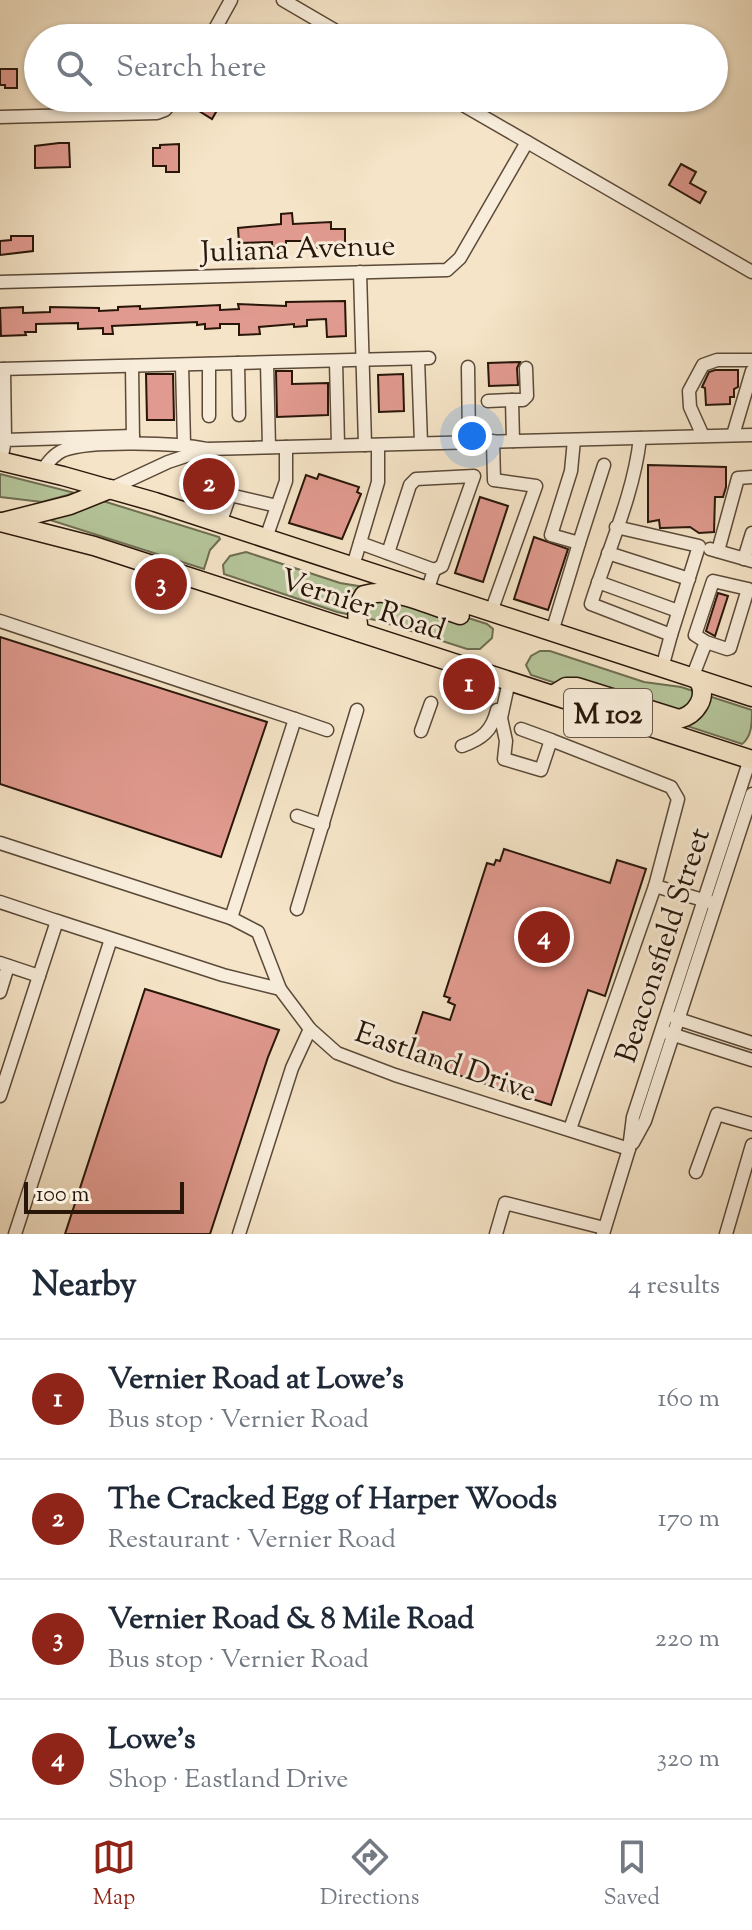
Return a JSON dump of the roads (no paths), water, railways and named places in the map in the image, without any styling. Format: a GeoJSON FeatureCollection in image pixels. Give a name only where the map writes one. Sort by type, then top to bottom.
{"type":"FeatureCollection","features":[{"type":"Feature","properties":{"kind":"highway","name":"M 102"},"geometry":{"type":"LineString","coordinates":[[0,461],[42,471]]}},
{"type":"Feature","properties":{"kind":"highway","name":"Vernier Road"},"geometry":{"type":"LineString","coordinates":[[42,471],[266,538],[752,697]]}},
{"type":"Feature","properties":{"kind":"highway"},"geometry":{"type":"LineString","coordinates":[[0,522],[70,505],[110,489]]}},
{"type":"Feature","properties":{"kind":"highway","name":"Vernier Road"},"geometry":{"type":"LineString","coordinates":[[0,522],[94,546],[751,757]]}},
{"type":"Feature","properties":{"kind":"highway"},"geometry":{"type":"LineString","coordinates":[[359,632],[358,606],[364,595],[375,592],[486,623],[498,615]]}},
{"type":"Feature","properties":{"kind":"highway"},"geometry":{"type":"LineString","coordinates":[[553,695],[566,687],[577,687],[679,719],[693,714],[698,706],[703,686],[695,679]]}},
{"type":"Feature","properties":{"kind":"street"},"geometry":{"type":"LineString","coordinates":[[218,24],[231,0]]}},
{"type":"Feature","properties":{"kind":"street"},"geometry":{"type":"LineString","coordinates":[[285,0],[325,24]]}},
{"type":"Feature","properties":{"kind":"street"},"geometry":{"type":"LineString","coordinates":[[0,117],[160,112]]}},
{"type":"Feature","properties":{"kind":"street"},"geometry":{"type":"LineString","coordinates":[[475,112],[752,272]]}},
{"type":"Feature","properties":{"kind":"street","name":"Juliana Avenue"},"geometry":{"type":"LineString","coordinates":[[0,282],[447,270],[460,258],[527,142]]}},
{"type":"Feature","properties":{"kind":"street"},"geometry":{"type":"LineString","coordinates":[[353,566],[378,482],[363,360],[360,272]]}},
{"type":"Feature","properties":{"kind":"street"},"geometry":{"type":"LineString","coordinates":[[0,461],[2,369],[423,358],[421,443]]}},
{"type":"Feature","properties":{"kind":"street"},"geometry":{"type":"LineString","coordinates":[[703,436],[690,407],[689,391],[703,365],[717,360],[752,360]]}},
{"type":"Feature","properties":{"kind":"street"},"geometry":{"type":"LineString","coordinates":[[336,361],[338,445]]}},
{"type":"Feature","properties":{"kind":"street"},"geometry":{"type":"LineString","coordinates":[[238,363],[239,415]]}},
{"type":"Feature","properties":{"kind":"street"},"geometry":{"type":"LineString","coordinates":[[267,363],[269,447]]}},
{"type":"Feature","properties":{"kind":"street"},"geometry":{"type":"LineString","coordinates":[[209,364],[209,416]]}},
{"type":"Feature","properties":{"kind":"street"},"geometry":{"type":"LineString","coordinates":[[182,365],[184,444]]}},
{"type":"Feature","properties":{"kind":"street"},"geometry":{"type":"LineString","coordinates":[[132,366],[133,440]]}},
{"type":"Feature","properties":{"kind":"street"},"geometry":{"type":"LineString","coordinates":[[468,367],[469,442]]}},
{"type":"Feature","properties":{"kind":"street"},"geometry":{"type":"LineString","coordinates":[[488,401],[523,400],[527,396],[526,368]]}},
{"type":"Feature","properties":{"kind":"street"},"geometry":{"type":"LineString","coordinates":[[733,435],[752,371]]}},
{"type":"Feature","properties":{"kind":"street"},"geometry":{"type":"LineString","coordinates":[[512,400],[513,441]]}},
{"type":"Feature","properties":{"kind":"street"},"geometry":{"type":"LineString","coordinates":[[2,440],[133,440],[207,449],[752,435]]}},
{"type":"Feature","properties":{"kind":"street"},"geometry":{"type":"LineString","coordinates":[[640,438],[637,463],[591,604],[671,635]]}},
{"type":"Feature","properties":{"kind":"street"},"geometry":{"type":"LineString","coordinates":[[42,471],[52,458],[72,448],[133,440]]}},
{"type":"Feature","properties":{"kind":"street"},"geometry":{"type":"LineString","coordinates":[[574,440],[571,471],[551,535],[579,543]]}},
{"type":"Feature","properties":{"kind":"street"},"geometry":{"type":"LineString","coordinates":[[493,441],[494,480],[536,486],[498,615]]}},
{"type":"Feature","properties":{"kind":"street"},"geometry":{"type":"LineString","coordinates":[[266,538],[286,481],[286,447]]}},
{"type":"Feature","properties":{"kind":"street"},"geometry":{"type":"LineString","coordinates":[[110,489],[168,462],[207,449]]}},
{"type":"Feature","properties":{"kind":"street"},"geometry":{"type":"LineString","coordinates":[[552,632],[604,465]]}},
{"type":"Feature","properties":{"kind":"street"},"geometry":{"type":"LineString","coordinates":[[388,553],[410,485],[416,479],[474,476],[442,566],[434,570],[427,592]]}},
{"type":"Feature","properties":{"kind":"street"},"geometry":{"type":"LineString","coordinates":[[718,551],[738,478],[752,477]]}},
{"type":"Feature","properties":{"kind":"street"},"geometry":{"type":"LineString","coordinates":[[220,524],[230,495],[277,506]]}},
{"type":"Feature","properties":{"kind":"street"},"geometry":{"type":"LineString","coordinates":[[616,527],[748,560],[752,533]]}},
{"type":"Feature","properties":{"kind":"street"},"geometry":{"type":"LineString","coordinates":[[360,543],[434,570]]}},
{"type":"Feature","properties":{"kind":"street"},"geometry":{"type":"LineString","coordinates":[[662,668],[699,546]]}},
{"type":"Feature","properties":{"kind":"street"},"geometry":{"type":"LineString","coordinates":[[608,553],[689,579]]}},
{"type":"Feature","properties":{"kind":"street"},"geometry":{"type":"LineString","coordinates":[[714,580],[748,589],[746,621],[729,649],[706,642],[695,635],[714,580]]}},
{"type":"Feature","properties":{"kind":"street"},"geometry":{"type":"LineString","coordinates":[[598,582],[678,611]]}},
{"type":"Feature","properties":{"kind":"street"},"geometry":{"type":"LineString","coordinates":[[0,621],[327,730]]}},
{"type":"Feature","properties":{"kind":"street"},"geometry":{"type":"LineString","coordinates":[[695,679],[706,642]]}},
{"type":"Feature","properties":{"kind":"street"},"geometry":{"type":"LineString","coordinates":[[462,746],[489,731],[509,681]]}},
{"type":"Feature","properties":{"kind":"street"},"geometry":{"type":"LineString","coordinates":[[509,681],[501,718],[506,741],[504,759],[541,770],[551,740]]}},
{"type":"Feature","properties":{"kind":"street"},"geometry":{"type":"LineString","coordinates":[[421,731],[431,703]]}},
{"type":"Feature","properties":{"kind":"street"},"geometry":{"type":"LineString","coordinates":[[297,909],[357,710]]}},
{"type":"Feature","properties":{"kind":"street"},"geometry":{"type":"LineString","coordinates":[[231,918],[295,719]]}},
{"type":"Feature","properties":{"kind":"street","name":"Eastland Drive"},"geometry":{"type":"LineString","coordinates":[[521,729],[671,787],[678,799],[655,886],[570,1129]]}},
{"type":"Feature","properties":{"kind":"street","name":"Beaconsfield Street"},"geometry":{"type":"LineString","coordinates":[[668,1033],[680,1020],[751,757]]}},
{"type":"Feature","properties":{"kind":"street","name":"Beaconsfield Street"},"geometry":{"type":"LineString","coordinates":[[604,1231],[629,1149],[633,1117],[668,1033],[667,1015],[752,794]]}},
{"type":"Feature","properties":{"kind":"street"},"geometry":{"type":"LineString","coordinates":[[297,816],[323,825]]}},
{"type":"Feature","properties":{"kind":"street","name":"Eastland Drive"},"geometry":{"type":"LineString","coordinates":[[0,843],[231,918],[258,932],[280,989],[310,1029],[337,1053],[395,1075],[629,1149]]}},
{"type":"Feature","properties":{"kind":"street"},"geometry":{"type":"LineString","coordinates":[[655,886],[710,902]]}},
{"type":"Feature","properties":{"kind":"street"},"geometry":{"type":"LineString","coordinates":[[0,902],[223,975],[280,989]]}},
{"type":"Feature","properties":{"kind":"street"},"geometry":{"type":"LineString","coordinates":[[0,1096],[57,921]]}},
{"type":"Feature","properties":{"kind":"street"},"geometry":{"type":"LineString","coordinates":[[15,1234],[111,939]]}},
{"type":"Feature","properties":{"kind":"street"},"geometry":{"type":"LineString","coordinates":[[0,992],[4,964],[39,976]]}},
{"type":"Feature","properties":{"kind":"street"},"geometry":{"type":"LineString","coordinates":[[667,1015],[752,1043]]}},
{"type":"Feature","properties":{"kind":"street"},"geometry":{"type":"LineString","coordinates":[[239,1234],[292,1068],[310,1029]]}},
{"type":"Feature","properties":{"kind":"street"},"geometry":{"type":"LineString","coordinates":[[668,1033],[752,1060]]}},
{"type":"Feature","properties":{"kind":"street"},"geometry":{"type":"LineString","coordinates":[[696,1172],[717,1114],[752,1124]]}},
{"type":"Feature","properties":{"kind":"street"},"geometry":{"type":"LineString","coordinates":[[726,1234],[752,1145]]}},
{"type":"Feature","properties":{"kind":"street"},"geometry":{"type":"LineString","coordinates":[[496,1234],[505,1203],[604,1231]]}},
{"type":"Feature","properties":{"kind":"place","name":"The Cracked Egg of Harper Woods"},"geometry":{"type":"Point","coordinates":[209,484]}},
{"type":"Feature","properties":{"kind":"place","name":"Vernier Road & 8 Mile Road"},"geometry":{"type":"Point","coordinates":[161,584]}},
{"type":"Feature","properties":{"kind":"place","name":"Vernier Road at Lowe's"},"geometry":{"type":"Point","coordinates":[469,684]}},
{"type":"Feature","properties":{"kind":"place","name":"Lowe's"},"geometry":{"type":"Point","coordinates":[544,937]}}]}
